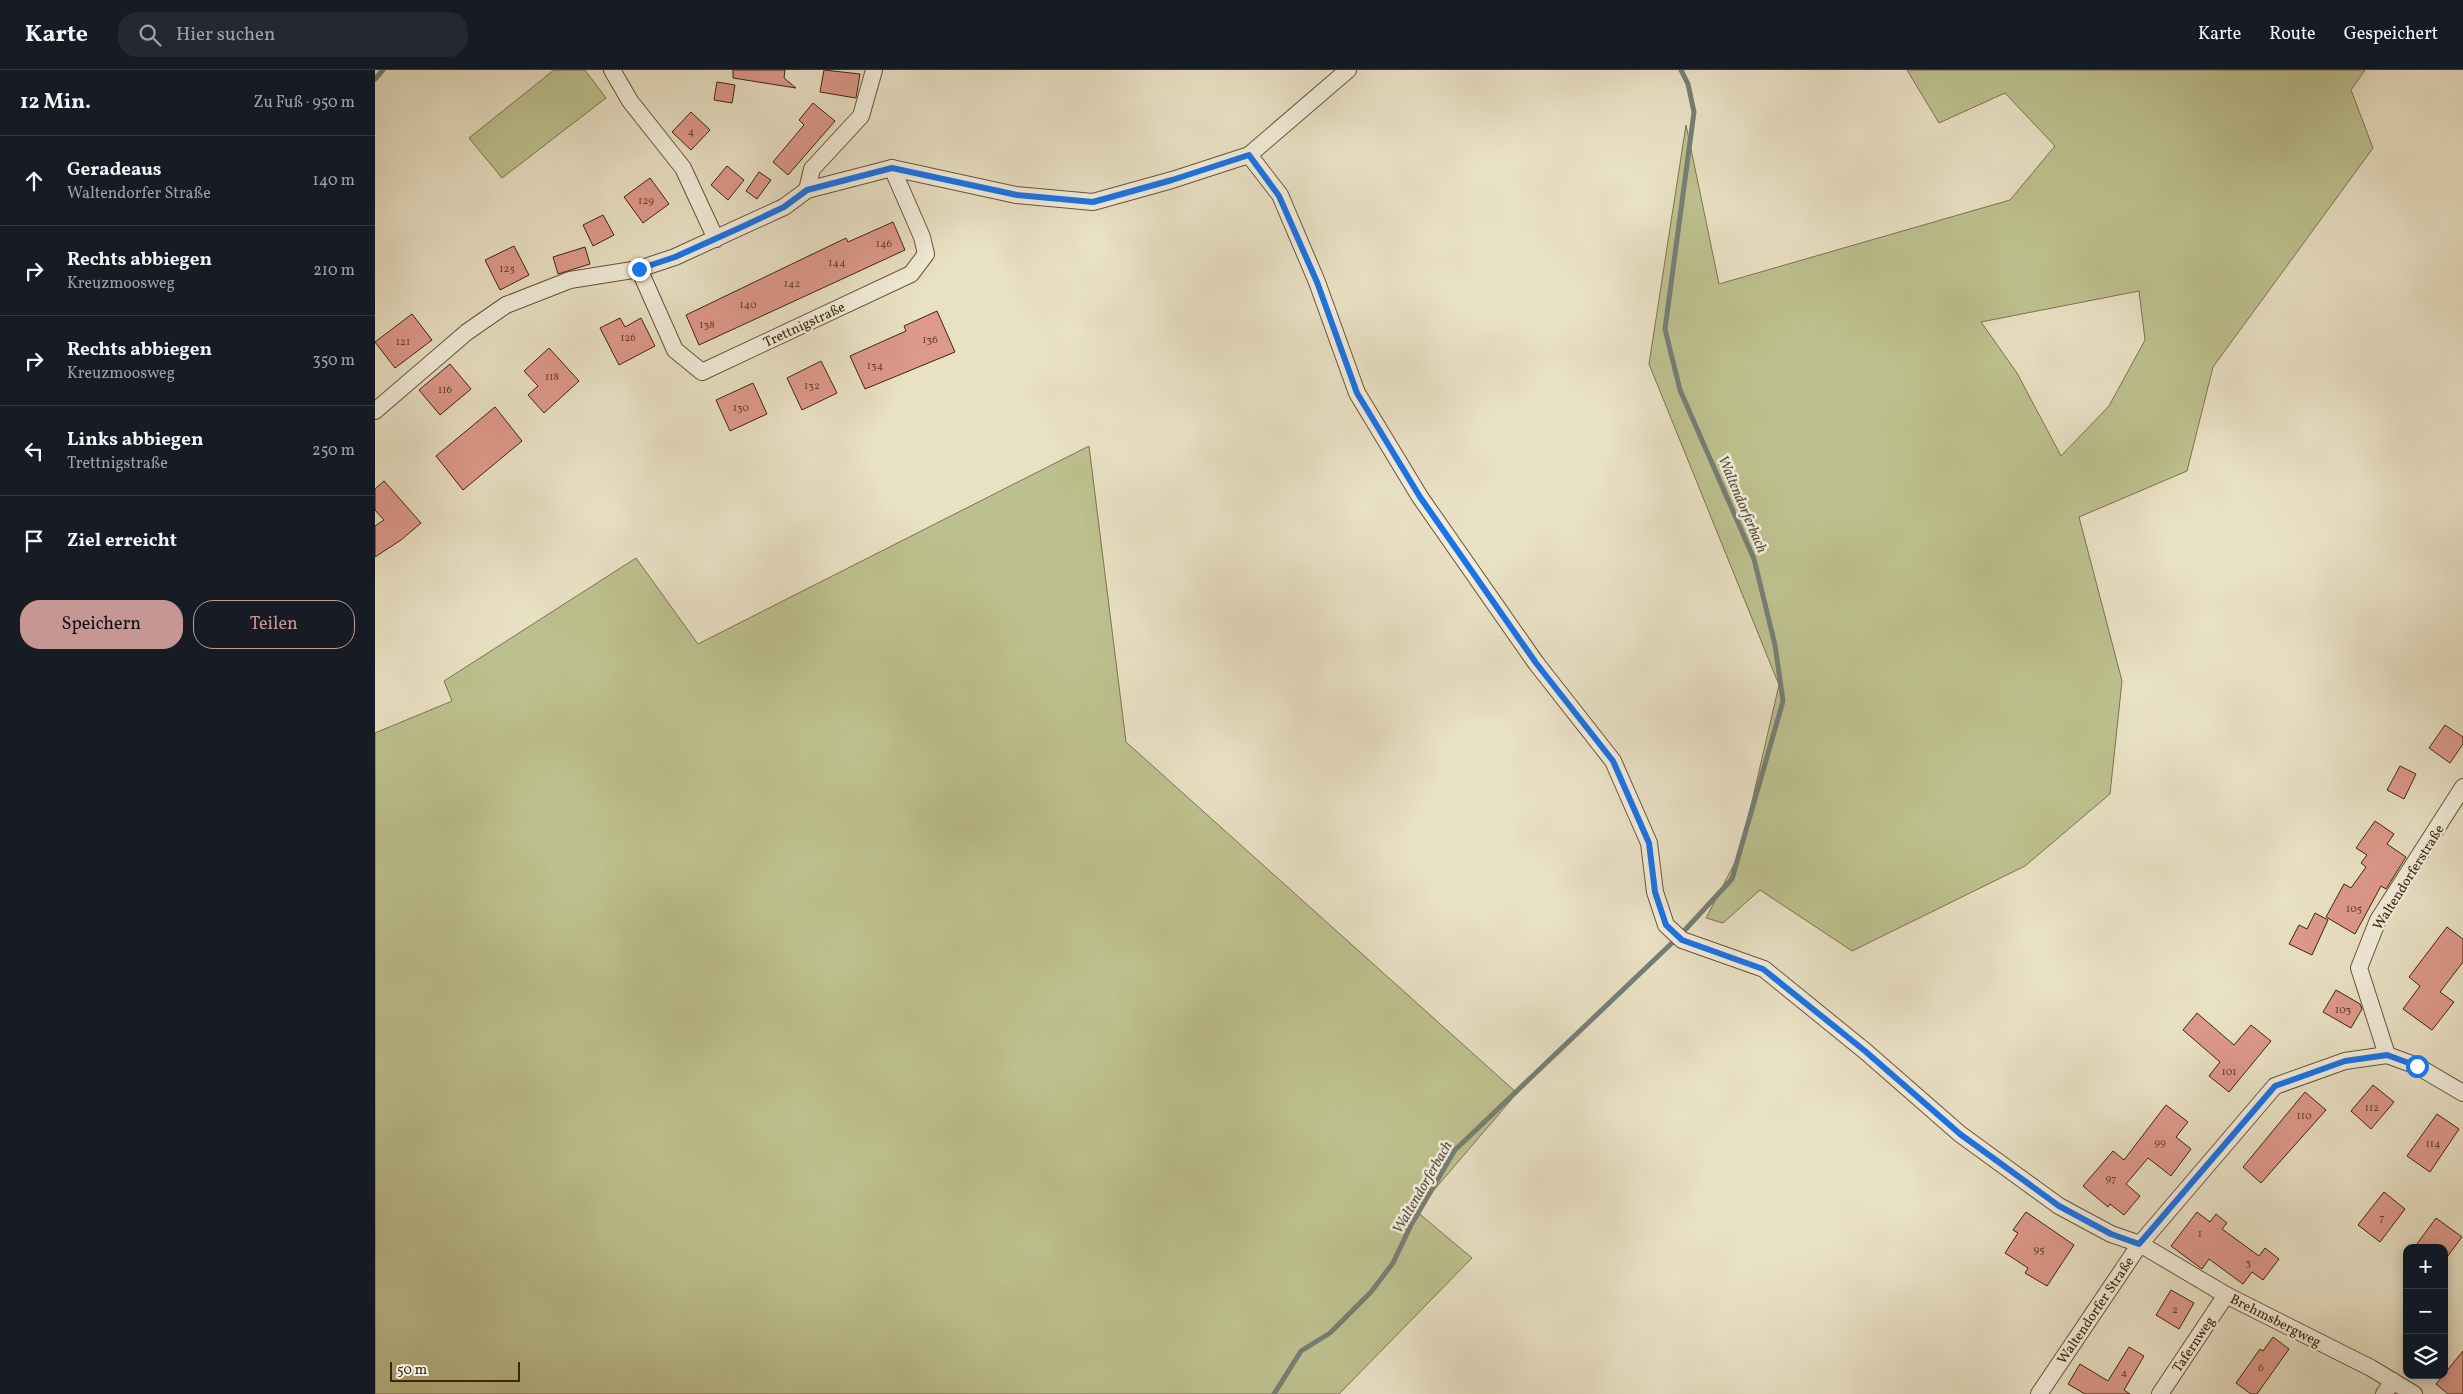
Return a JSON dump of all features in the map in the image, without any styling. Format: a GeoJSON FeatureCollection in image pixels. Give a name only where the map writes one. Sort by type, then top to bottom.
{"type":"FeatureCollection","features":[{"type":"Feature","properties":{"kind":"street"},"geometry":{"type":"LineString","coordinates":[[613,70],[630,101],[683,168],[716,239]]}},
{"type":"Feature","properties":{"kind":"street"},"geometry":{"type":"LineString","coordinates":[[807,190],[812,169],[861,116],[874,70]]}},
{"type":"Feature","properties":{"kind":"street"},"geometry":{"type":"LineString","coordinates":[[375,410],[467,332],[506,306],[570,280],[639,269],[675,257],[784,207],[807,190],[892,168],[1017,195],[1093,202],[1172,180],[1249,155],[1348,70]]}},
{"type":"Feature","properties":{"kind":"street","name":"Brehmsbergweg"},"geometry":{"type":"LineString","coordinates":[[1249,155],[1279,196],[1317,282],[1357,393],[1431,513],[1536,663],[1613,761],[1649,843],[1655,892],[1666,925],[1682,940],[1763,969],[1865,1051],[1960,1134],[2059,1206],[2111,1234],[2139,1244],[2226,1295],[2371,1368],[2388,1388],[2414,1394]]}},
{"type":"Feature","properties":{"kind":"street","name":"Trettnigstraße"},"geometry":{"type":"LineString","coordinates":[[639,269],[675,350],[702,372],[911,274],[926,254],[922,237],[892,168]]}},
{"type":"Feature","properties":{"kind":"street","name":"Waltendorferstraße"},"geometry":{"type":"LineString","coordinates":[[2387,1055],[2359,968],[2378,920],[2463,788]]}},
{"type":"Feature","properties":{"kind":"street","name":"Waltendorfer Straße"},"geometry":{"type":"LineString","coordinates":[[2039,1394],[2139,1244],[2275,1086],[2345,1061],[2387,1055],[2417,1066],[2463,1093]]}},
{"type":"Feature","properties":{"kind":"street","name":"Tafernweg"},"geometry":{"type":"LineString","coordinates":[[2160,1394],[2226,1295]]}},
{"type":"Feature","properties":{"kind":"green space"},"geometry":{"type":"Polygon","coordinates":[[[554,70],[585,70],[606,98],[502,178],[469,138],[554,70]]]}},
{"type":"Feature","properties":{"kind":"green space"},"geometry":{"type":"Polygon","coordinates":[[[1907,70],[2365,70],[2351,90],[2373,148],[2213,367],[2187,471],[2079,517],[2122,681],[2110,794],[2025,866],[1852,951],[1760,890],[1723,923],[1706,918],[1740,853],[1779,685],[1649,364],[1686,125],[1719,284],[2010,200],[2055,146],[2005,93],[1939,123],[1907,70]],[[2139,291],[1981,322],[2017,373],[2061,456],[2109,406],[2145,340],[2139,291]]]}},
{"type":"Feature","properties":{"kind":"green space"},"geometry":{"type":"Polygon","coordinates":[[[1089,446],[1126,742],[1517,1093],[1416,1211],[1472,1258],[1339,1394],[375,1394],[375,733],[452,701],[444,681],[636,558],[698,644],[1089,446]]]}},
{"type":"Feature","properties":{"kind":"building"},"geometry":{"type":"Polygon","coordinates":[[[733,70],[785,70],[784,78],[796,88],[733,78],[733,70]]]}},
{"type":"Feature","properties":{"kind":"building"},"geometry":{"type":"Polygon","coordinates":[[[824,70],[860,74],[856,98],[820,92],[824,70]]]}},
{"type":"Feature","properties":{"kind":"building"},"geometry":{"type":"Polygon","coordinates":[[[717,82],[735,85],[732,103],[714,100],[717,82]]]}},
{"type":"Feature","properties":{"kind":"building"},"geometry":{"type":"Polygon","coordinates":[[[813,103],[835,121],[788,175],[773,162],[804,125],[799,120],[813,103]]]}},
{"type":"Feature","properties":{"kind":"building"},"geometry":{"type":"Polygon","coordinates":[[[691,112],[710,130],[691,150],[672,132],[691,112]]]}},
{"type":"Feature","properties":{"kind":"building"},"geometry":{"type":"Polygon","coordinates":[[[727,166],[744,180],[728,200],[711,185],[727,166]]]}},
{"type":"Feature","properties":{"kind":"building"},"geometry":{"type":"Polygon","coordinates":[[[759,172],[771,180],[757,199],[746,191],[759,172]]]}},
{"type":"Feature","properties":{"kind":"building"},"geometry":{"type":"Polygon","coordinates":[[[650,178],[669,204],[643,223],[624,197],[650,178]]]}},
{"type":"Feature","properties":{"kind":"building"},"geometry":{"type":"Polygon","coordinates":[[[603,215],[614,235],[593,246],[583,225],[603,215]]]}},
{"type":"Feature","properties":{"kind":"building"},"geometry":{"type":"Polygon","coordinates":[[[893,222],[905,250],[699,345],[686,315],[846,238],[848,242],[893,222]]]}},
{"type":"Feature","properties":{"kind":"building"},"geometry":{"type":"Polygon","coordinates":[[[514,246],[529,275],[500,290],[485,260],[514,246]]]}},
{"type":"Feature","properties":{"kind":"building"},"geometry":{"type":"Polygon","coordinates":[[[585,247],[590,264],[558,274],[553,257],[585,247]]]}},
{"type":"Feature","properties":{"kind":"building"},"geometry":{"type":"Polygon","coordinates":[[[937,311],[955,352],[865,389],[850,356],[906,331],[904,326],[937,311]]]}},
{"type":"Feature","properties":{"kind":"building"},"geometry":{"type":"Polygon","coordinates":[[[412,314],[432,340],[395,368],[375,342],[412,314]]]}},
{"type":"Feature","properties":{"kind":"building"},"geometry":{"type":"Polygon","coordinates":[[[620,318],[625,327],[641,318],[655,346],[619,365],[600,328],[620,318]]]}},
{"type":"Feature","properties":{"kind":"building"},"geometry":{"type":"Polygon","coordinates":[[[549,348],[579,381],[544,413],[528,395],[538,386],[524,371],[549,348]]]}},
{"type":"Feature","properties":{"kind":"building"},"geometry":{"type":"Polygon","coordinates":[[[821,361],[837,393],[802,410],[787,378],[821,361]]]}},
{"type":"Feature","properties":{"kind":"building"},"geometry":{"type":"Polygon","coordinates":[[[450,364],[471,389],[440,415],[419,390],[450,364]]]}},
{"type":"Feature","properties":{"kind":"building"},"geometry":{"type":"Polygon","coordinates":[[[753,383],[767,414],[730,431],[716,400],[753,383]]]}},
{"type":"Feature","properties":{"kind":"building"},"geometry":{"type":"Polygon","coordinates":[[[495,407],[522,441],[463,490],[436,456],[495,407]]]}},
{"type":"Feature","properties":{"kind":"building"},"geometry":{"type":"Polygon","coordinates":[[[384,481],[421,523],[401,540],[375,557],[375,526],[384,520],[375,510],[375,489],[384,481]]]}},
{"type":"Feature","properties":{"kind":"building"},"geometry":{"type":"Polygon","coordinates":[[[2445,725],[2463,737],[2463,744],[2450,763],[2429,748],[2445,725]]]}},
{"type":"Feature","properties":{"kind":"building"},"geometry":{"type":"Polygon","coordinates":[[[2400,766],[2416,774],[2404,799],[2387,790],[2400,766]]]}},
{"type":"Feature","properties":{"kind":"building"},"geometry":{"type":"Polygon","coordinates":[[[2375,821],[2394,834],[2387,844],[2406,857],[2386,889],[2381,886],[2355,934],[2326,917],[2344,884],[2351,888],[2366,867],[2361,863],[2367,855],[2356,848],[2375,821]]]}},
{"type":"Feature","properties":{"kind":"building"},"geometry":{"type":"Polygon","coordinates":[[[2315,913],[2328,920],[2312,955],[2289,944],[2299,925],[2307,929],[2315,913]]]}},
{"type":"Feature","properties":{"kind":"building"},"geometry":{"type":"Polygon","coordinates":[[[2447,927],[2463,939],[2463,962],[2440,992],[2454,1002],[2432,1030],[2403,1009],[2420,986],[2409,977],[2447,927]]]}},
{"type":"Feature","properties":{"kind":"building"},"geometry":{"type":"Polygon","coordinates":[[[2336,990],[2360,1004],[2362,1009],[2351,1028],[2323,1012],[2336,990]]]}},
{"type":"Feature","properties":{"kind":"building"},"geometry":{"type":"Polygon","coordinates":[[[2197,1013],[2234,1045],[2251,1025],[2271,1041],[2229,1092],[2209,1076],[2220,1062],[2183,1030],[2197,1013]]]}},
{"type":"Feature","properties":{"kind":"building"},"geometry":{"type":"Polygon","coordinates":[[[2373,1085],[2394,1102],[2371,1129],[2351,1111],[2373,1085]]]}},
{"type":"Feature","properties":{"kind":"building"},"geometry":{"type":"Polygon","coordinates":[[[2305,1092],[2326,1110],[2261,1183],[2243,1167],[2305,1092]]]}},
{"type":"Feature","properties":{"kind":"building"},"geometry":{"type":"Polygon","coordinates":[[[2166,1105],[2188,1122],[2176,1137],[2191,1149],[2171,1176],[2148,1158],[2126,1184],[2140,1196],[2124,1215],[2110,1204],[2108,1207],[2083,1186],[2113,1151],[2124,1160],[2166,1105]]]}},
{"type":"Feature","properties":{"kind":"building"},"geometry":{"type":"Polygon","coordinates":[[[2437,1114],[2459,1129],[2430,1172],[2407,1156],[2437,1114]]]}},
{"type":"Feature","properties":{"kind":"building"},"geometry":{"type":"Polygon","coordinates":[[[2384,1192],[2405,1209],[2380,1242],[2358,1225],[2384,1192]]]}},
{"type":"Feature","properties":{"kind":"building"},"geometry":{"type":"Polygon","coordinates":[[[2026,1212],[2074,1245],[2047,1286],[2025,1273],[2028,1268],[2005,1253],[2018,1233],[2013,1230],[2026,1212]]]}},
{"type":"Feature","properties":{"kind":"building"},"geometry":{"type":"Polygon","coordinates":[[[2197,1212],[2210,1222],[2216,1214],[2227,1223],[2222,1229],[2259,1256],[2265,1248],[2279,1259],[2263,1280],[2252,1272],[2243,1284],[2209,1259],[2202,1269],[2171,1246],[2197,1212]]]}},
{"type":"Feature","properties":{"kind":"building"},"geometry":{"type":"Polygon","coordinates":[[[2436,1218],[2462,1237],[2448,1256],[2448,1244],[2417,1244],[2436,1218]]]}},
{"type":"Feature","properties":{"kind":"building"},"geometry":{"type":"Polygon","coordinates":[[[2171,1290],[2194,1303],[2179,1329],[2156,1315],[2171,1290]]]}},
{"type":"Feature","properties":{"kind":"building"},"geometry":{"type":"Polygon","coordinates":[[[2273,1337],[2289,1349],[2257,1394],[2251,1394],[2236,1383],[2260,1349],[2263,1351],[2273,1337]]]}},
{"type":"Feature","properties":{"kind":"building"},"geometry":{"type":"Polygon","coordinates":[[[2129,1347],[2144,1356],[2124,1390],[2130,1394],[2085,1394],[2068,1384],[2080,1364],[2108,1381],[2129,1347]]]}},
{"type":"Feature","properties":{"kind":"building"},"geometry":{"type":"Polygon","coordinates":[[[2463,1351],[2463,1394],[2448,1394],[2436,1384],[2440,1379],[2448,1379],[2448,1369],[2463,1351]]]}},
{"type":"Feature","properties":{"kind":"waterway"},"geometry":{"type":"LineString","coordinates":[[375,79],[383,70]]}},
{"type":"Feature","properties":{"kind":"waterway","name":"Waltendorferbach"},"geometry":{"type":"LineString","coordinates":[[1681,70],[1688,84],[1694,112],[1665,329],[1680,390],[1754,559],[1775,645],[1783,701],[1732,879],[1684,931]]}},
{"type":"Feature","properties":{"kind":"waterway","name":"Waltendorferbach"},"geometry":{"type":"LineString","coordinates":[[1274,1394],[1301,1351],[1330,1333],[1371,1292],[1393,1263],[1411,1225],[1455,1150],[1673,942]]}},
{"type":"Feature","properties":{"kind":"route"},"geometry":{"type":"LineString","coordinates":[[639,269],[675,257],[746,225],[784,207],[807,190],[892,168],[1017,195],[1093,202],[1172,180],[1249,155],[1279,196],[1317,282],[1357,393],[1420,497],[1536,663],[1613,761],[1649,843],[1655,892],[1666,925],[1682,940],[1763,969],[1865,1051],[1960,1134],[2059,1206],[2111,1234],[2139,1244],[2275,1086],[2345,1061],[2387,1055],[2417,1066]]}}]}
